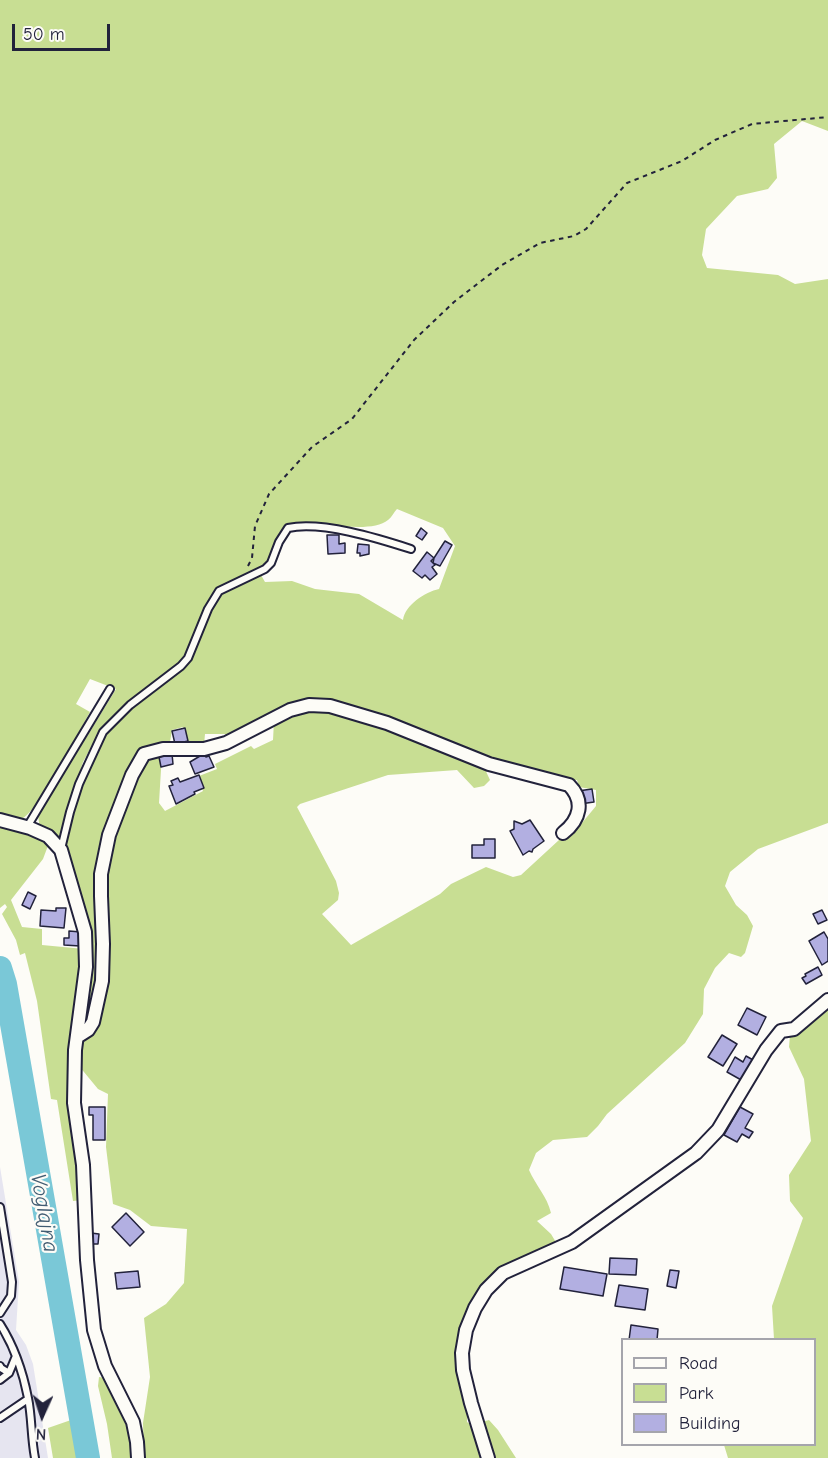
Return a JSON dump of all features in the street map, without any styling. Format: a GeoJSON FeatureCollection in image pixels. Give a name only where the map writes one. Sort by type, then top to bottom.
{"type":"FeatureCollection","features":[{"type":"Feature","properties":{"kind":"street"},"geometry":{"type":"LineString","coordinates":[[77,1037],[88,1030],[93,1022],[102,981],[104,944],[100,896],[101,874],[109,835],[132,775],[144,754],[163,749],[204,749],[226,743],[290,710],[309,705],[330,706],[387,723],[497,766],[569,785],[578,806],[578,817],[574,825],[563,833]]}},
{"type":"Feature","properties":{"kind":"street"},"geometry":{"type":"LineString","coordinates":[[0,820],[27,827],[48,836],[61,850],[85,932],[86,967],[77,1037],[74,1103],[83,1165],[87,1260],[94,1330],[105,1366],[133,1422],[138,1458]]}},
{"type":"Feature","properties":{"kind":"street"},"geometry":{"type":"LineString","coordinates":[[488,1458],[471,1403],[463,1370],[462,1353],[466,1330],[486,1290],[503,1273],[572,1242],[696,1153],[718,1130],[766,1050],[781,1032],[794,1029],[828,1000]]}},
{"type":"Feature","properties":{"kind":"lane"},"geometry":{"type":"LineString","coordinates":[[61,850],[70,812],[80,784],[104,732],[130,705],[181,666],[188,658],[208,609],[219,591],[265,569],[272,563],[279,542],[288,528],[300,526],[343,530],[411,549]]}},
{"type":"Feature","properties":{"kind":"lane"},"geometry":{"type":"LineString","coordinates":[[27,827],[110,689]]}},
{"type":"Feature","properties":{"kind":"lane"},"geometry":{"type":"LineString","coordinates":[[0,1208],[12,1282],[11,1296],[0,1313]]}},
{"type":"Feature","properties":{"kind":"lane"},"geometry":{"type":"LineString","coordinates":[[0,1324],[10,1339],[16,1355],[28,1399],[35,1458]]}},
{"type":"Feature","properties":{"kind":"lane"},"geometry":{"type":"LineString","coordinates":[[0,1380],[9,1373],[16,1355]]}},
{"type":"Feature","properties":{"kind":"lane"},"geometry":{"type":"LineString","coordinates":[[0,1366],[9,1373]]}},
{"type":"Feature","properties":{"kind":"lane"},"geometry":{"type":"LineString","coordinates":[[0,1418],[28,1399]]}},
{"type":"Feature","properties":{"kind":"path"},"geometry":{"type":"LineString","coordinates":[[242,580],[252,558],[255,526],[269,494],[312,447],[352,419],[414,340],[454,302],[502,265],[540,243],[574,236],[586,229],[627,183],[682,161],[715,140],[752,124],[828,117]]}},
{"type":"Feature","properties":{"kind":"shaded area"},"geometry":{"type":"Polygon","coordinates":[[[0,1167],[19,1282],[16,1330],[26,1345],[33,1364],[48,1458],[0,1458],[0,1167]]]}},
{"type":"Feature","properties":{"kind":"green space"},"geometry":{"type":"Polygon","coordinates":[[[0,0],[828,0],[828,131],[802,121],[774,144],[777,178],[768,189],[737,196],[706,229],[702,255],[707,268],[778,275],[795,284],[828,279],[828,823],[758,849],[730,872],[725,886],[736,905],[747,915],[753,926],[745,953],[741,957],[729,953],[715,968],[704,989],[703,1014],[685,1043],[607,1114],[587,1137],[553,1140],[536,1153],[529,1170],[547,1201],[551,1213],[537,1221],[551,1234],[557,1244],[509,1265],[492,1278],[475,1300],[462,1340],[461,1367],[467,1399],[467,1422],[476,1428],[485,1458],[144,1458],[143,1423],[150,1377],[144,1318],[166,1304],[184,1283],[187,1229],[151,1226],[130,1210],[113,1204],[106,1147],[108,1094],[98,1089],[79,1066],[80,1048],[95,1025],[104,981],[107,944],[104,873],[115,826],[134,778],[146,756],[162,753],[159,803],[165,811],[203,791],[199,776],[217,769],[215,764],[251,746],[254,749],[273,740],[274,721],[308,707],[325,707],[370,719],[483,765],[490,780],[484,786],[474,788],[457,770],[388,775],[300,804],[297,807],[336,881],[339,893],[338,900],[322,914],[351,945],[440,894],[451,884],[486,867],[513,877],[521,875],[559,840],[577,829],[596,806],[596,790],[579,787],[577,780],[564,781],[490,762],[388,720],[331,703],[311,702],[296,705],[227,739],[225,734],[205,734],[204,745],[188,743],[183,727],[172,730],[170,742],[143,751],[129,772],[106,836],[97,875],[101,945],[99,981],[93,1018],[90,1021],[85,1018],[91,932],[66,842],[75,801],[90,761],[111,726],[123,714],[186,667],[213,604],[223,593],[236,585],[261,575],[265,582],[292,581],[315,589],[359,594],[403,620],[408,609],[416,600],[439,589],[455,546],[443,528],[397,509],[388,520],[372,526],[350,527],[310,523],[287,525],[279,533],[265,565],[214,591],[181,664],[133,699],[98,734],[83,762],[59,837],[55,838],[40,828],[38,816],[116,689],[90,679],[76,704],[90,712],[46,790],[27,815],[19,820],[0,817],[0,0]]]}},
{"type":"Feature","properties":{"kind":"green space"},"geometry":{"type":"Polygon","coordinates":[[[0,824],[17,828],[49,843],[43,859],[11,900],[22,927],[42,929],[42,945],[84,949],[73,1051],[83,1200],[73,1201],[57,1100],[51,1099],[37,1001],[25,953],[20,955],[16,940],[2,914],[7,907],[5,904],[0,908],[0,824]]]}},
{"type":"Feature","properties":{"kind":"green space"},"geometry":{"type":"Polygon","coordinates":[[[828,1008],[828,1458],[728,1458],[724,1446],[816,1446],[816,1338],[774,1338],[772,1306],[803,1218],[790,1201],[789,1175],[811,1141],[804,1079],[789,1047],[790,1035],[803,1030],[828,1008]]]}},
{"type":"Feature","properties":{"kind":"green space"},"geometry":{"type":"Polygon","coordinates":[[[99,1377],[105,1378],[128,1423],[134,1458],[112,1458],[98,1386],[99,1377]]]}},
{"type":"Feature","properties":{"kind":"green space"},"geometry":{"type":"Polygon","coordinates":[[[71,1420],[77,1458],[53,1458],[48,1428],[71,1420]]]}},
{"type":"Feature","properties":{"kind":"green space"},"geometry":{"type":"Polygon","coordinates":[[[489,1420],[516,1458],[494,1458],[482,1422],[489,1420]]]}},
{"type":"Feature","properties":{"kind":"building"},"geometry":{"type":"Polygon","coordinates":[[[421,528],[427,533],[422,540],[416,536],[421,528]]]}},
{"type":"Feature","properties":{"kind":"building"},"geometry":{"type":"Polygon","coordinates":[[[327,535],[339,535],[339,544],[345,543],[345,553],[328,554],[327,535]]]}},
{"type":"Feature","properties":{"kind":"building"},"geometry":{"type":"Polygon","coordinates":[[[445,541],[452,545],[440,566],[433,563],[434,558],[445,541]]]}},
{"type":"Feature","properties":{"kind":"building"},"geometry":{"type":"Polygon","coordinates":[[[358,544],[369,545],[369,554],[360,556],[360,553],[357,553],[358,544]]]}},
{"type":"Feature","properties":{"kind":"building"},"geometry":{"type":"Polygon","coordinates":[[[427,552],[434,558],[431,561],[435,565],[432,567],[437,574],[430,580],[425,575],[422,578],[413,571],[427,552]]]}},
{"type":"Feature","properties":{"kind":"building"},"geometry":{"type":"Polygon","coordinates":[[[185,728],[188,741],[175,744],[172,731],[185,728]]]}},
{"type":"Feature","properties":{"kind":"building"},"geometry":{"type":"Polygon","coordinates":[[[205,753],[214,767],[195,774],[190,762],[205,753]]]}},
{"type":"Feature","properties":{"kind":"building"},"geometry":{"type":"Polygon","coordinates":[[[172,754],[173,764],[161,767],[159,757],[172,754]]]}},
{"type":"Feature","properties":{"kind":"building"},"geometry":{"type":"Polygon","coordinates":[[[199,775],[204,788],[176,804],[169,786],[173,785],[171,781],[178,778],[180,782],[199,775]]]}},
{"type":"Feature","properties":{"kind":"building"},"geometry":{"type":"Polygon","coordinates":[[[592,789],[594,802],[580,804],[578,791],[592,789]]]}},
{"type":"Feature","properties":{"kind":"building"},"geometry":{"type":"Polygon","coordinates":[[[530,820],[544,841],[532,852],[529,851],[523,855],[510,831],[514,829],[514,821],[522,824],[530,820]]]}},
{"type":"Feature","properties":{"kind":"building"},"geometry":{"type":"Polygon","coordinates":[[[484,839],[495,839],[495,858],[472,858],[472,845],[484,845],[484,839]]]}},
{"type":"Feature","properties":{"kind":"building"},"geometry":{"type":"Polygon","coordinates":[[[28,892],[36,896],[30,909],[22,905],[28,892]]]}},
{"type":"Feature","properties":{"kind":"building"},"geometry":{"type":"Polygon","coordinates":[[[56,908],[66,908],[64,928],[40,926],[41,910],[56,911],[56,908]]]}},
{"type":"Feature","properties":{"kind":"building"},"geometry":{"type":"Polygon","coordinates":[[[822,910],[827,920],[818,924],[813,914],[822,910]]]}},
{"type":"Feature","properties":{"kind":"building"},"geometry":{"type":"Polygon","coordinates":[[[69,931],[81,932],[80,946],[64,945],[64,938],[69,938],[69,931]]]}},
{"type":"Feature","properties":{"kind":"building"},"geometry":{"type":"Polygon","coordinates":[[[824,932],[828,939],[828,961],[822,965],[809,941],[824,932]]]}},
{"type":"Feature","properties":{"kind":"building"},"geometry":{"type":"Polygon","coordinates":[[[818,967],[822,975],[806,984],[802,978],[818,967]]]}},
{"type":"Feature","properties":{"kind":"building"},"geometry":{"type":"Polygon","coordinates":[[[747,1008],[766,1017],[757,1035],[738,1025],[747,1008]]]}},
{"type":"Feature","properties":{"kind":"building"},"geometry":{"type":"Polygon","coordinates":[[[722,1035],[737,1044],[723,1066],[708,1057],[722,1035]]]}},
{"type":"Feature","properties":{"kind":"building"},"geometry":{"type":"Polygon","coordinates":[[[746,1056],[755,1061],[743,1081],[727,1072],[735,1057],[743,1062],[746,1056]]]}},
{"type":"Feature","properties":{"kind":"building"},"geometry":{"type":"Polygon","coordinates":[[[89,1107],[105,1107],[105,1140],[93,1140],[93,1115],[89,1115],[89,1107]]]}},
{"type":"Feature","properties":{"kind":"building"},"geometry":{"type":"Polygon","coordinates":[[[740,1107],[753,1114],[745,1128],[753,1132],[749,1138],[742,1134],[737,1142],[724,1135],[740,1107]]]}},
{"type":"Feature","properties":{"kind":"building"},"geometry":{"type":"Polygon","coordinates":[[[126,1213],[144,1232],[130,1246],[112,1227],[126,1213]]]}},
{"type":"Feature","properties":{"kind":"building"},"geometry":{"type":"Polygon","coordinates":[[[91,1233],[99,1234],[98,1244],[90,1244],[91,1233]]]}},
{"type":"Feature","properties":{"kind":"building"},"geometry":{"type":"Polygon","coordinates":[[[610,1258],[637,1259],[636,1275],[609,1274],[610,1258]]]}},
{"type":"Feature","properties":{"kind":"building"},"geometry":{"type":"Polygon","coordinates":[[[564,1267],[607,1274],[603,1296],[560,1289],[564,1267]]]}},
{"type":"Feature","properties":{"kind":"building"},"geometry":{"type":"Polygon","coordinates":[[[670,1270],[679,1271],[676,1288],[667,1286],[670,1270]]]}},
{"type":"Feature","properties":{"kind":"building"},"geometry":{"type":"Polygon","coordinates":[[[138,1271],[140,1287],[117,1289],[115,1273],[138,1271]]]}},
{"type":"Feature","properties":{"kind":"building"},"geometry":{"type":"Polygon","coordinates":[[[619,1285],[648,1289],[645,1310],[615,1306],[619,1285]]]}},
{"type":"Feature","properties":{"kind":"building"},"geometry":{"type":"Polygon","coordinates":[[[631,1325],[658,1329],[657,1338],[629,1338],[631,1325]]]}},
{"type":"Feature","properties":{"kind":"waterway","name":"Voglajna"},"geometry":{"type":"LineString","coordinates":[[0,968],[5,984],[88,1458]]}}]}
